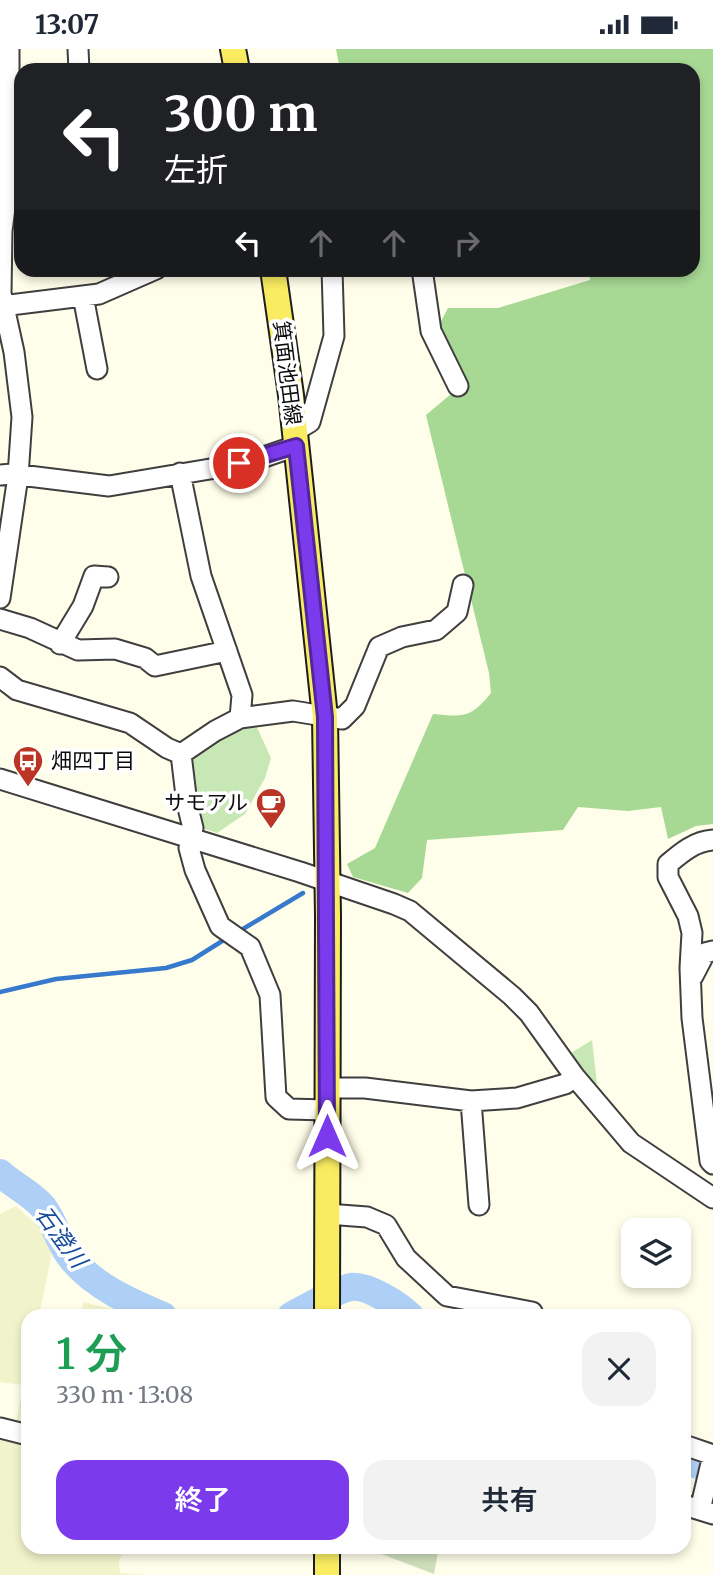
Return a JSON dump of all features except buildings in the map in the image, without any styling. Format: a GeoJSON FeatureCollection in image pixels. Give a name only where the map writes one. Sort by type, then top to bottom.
{"type":"FeatureCollection","features":[{"type":"Feature","properties":{"kind":"main road","name":"箕面池田線"},"geometry":{"type":"LineString","coordinates":[[274,277],[295,439],[325,717],[327,1309]]}},
{"type":"Feature","properties":{"kind":"main road"},"geometry":{"type":"LineString","coordinates":[[327,1554],[327,1575]]}},
{"type":"Feature","properties":{"kind":"street"},"geometry":{"type":"LineString","coordinates":[[9,49],[14,82]]}},
{"type":"Feature","properties":{"kind":"street"},"geometry":{"type":"LineString","coordinates":[[1,591],[9,476],[22,417],[14,352],[1,297],[2,232],[14,103]]}},
{"type":"Feature","properties":{"kind":"street"},"geometry":{"type":"LineString","coordinates":[[1,297],[83,296],[116,288],[139,277]]}},
{"type":"Feature","properties":{"kind":"street"},"geometry":{"type":"LineString","coordinates":[[9,476],[109,486],[261,458],[295,439],[310,422],[334,336],[332,277]]}},
{"type":"Feature","properties":{"kind":"street"},"geometry":{"type":"LineString","coordinates":[[423,277],[431,331],[458,386]]}},
{"type":"Feature","properties":{"kind":"street"},"geometry":{"type":"LineString","coordinates":[[83,296],[97,369]]}},
{"type":"Feature","properties":{"kind":"street"},"geometry":{"type":"LineString","coordinates":[[180,473],[201,576],[243,695],[240,718]]}},
{"type":"Feature","properties":{"kind":"street"},"geometry":{"type":"LineString","coordinates":[[60,644],[83,606],[94,576],[108,577]]}},
{"type":"Feature","properties":{"kind":"street"},"geometry":{"type":"LineString","coordinates":[[181,754],[240,718],[293,711],[342,719],[355,706],[379,647],[436,630],[457,612],[463,585]]}},
{"type":"Feature","properties":{"kind":"street"},"geometry":{"type":"LineString","coordinates":[[0,618],[30,628],[78,650],[115,649],[145,658],[155,666],[227,651]]}},
{"type":"Feature","properties":{"kind":"street"},"geometry":{"type":"LineString","coordinates":[[0,677],[17,690],[130,723],[167,748],[181,754]]}},
{"type":"Feature","properties":{"kind":"street"},"geometry":{"type":"LineString","coordinates":[[181,754],[193,828],[189,848],[195,870],[220,926],[250,947],[270,995],[276,1097],[289,1109],[365,1088],[471,1101],[517,1098],[565,1084],[575,1077]]}},
{"type":"Feature","properties":{"kind":"street"},"geometry":{"type":"LineString","coordinates":[[0,779],[327,881],[410,911],[512,996],[631,1143],[713,1198]]}},
{"type":"Feature","properties":{"kind":"street"},"geometry":{"type":"LineString","coordinates":[[713,840],[704,841],[683,851],[668,865],[668,877],[688,916],[692,933],[692,1018],[706,1069],[710,1161],[713,1164]]}},
{"type":"Feature","properties":{"kind":"street"},"geometry":{"type":"LineString","coordinates":[[691,980],[705,953],[713,951]]}},
{"type":"Feature","properties":{"kind":"street"},"geometry":{"type":"LineString","coordinates":[[471,1101],[479,1205]]}},
{"type":"Feature","properties":{"kind":"street"},"geometry":{"type":"LineString","coordinates":[[327,1214],[367,1217],[386,1225],[406,1258],[447,1296],[516,1309]]}},
{"type":"Feature","properties":{"kind":"street"},"geometry":{"type":"LineString","coordinates":[[0,1428],[21,1433]]}},
{"type":"Feature","properties":{"kind":"street"},"geometry":{"type":"LineString","coordinates":[[691,1449],[711,1461],[699,1509]]}},
{"type":"Feature","properties":{"kind":"green space"},"geometry":{"type":"Polygon","coordinates":[[[336,49],[713,49],[713,824],[696,826],[668,839],[661,807],[628,811],[578,807],[563,830],[427,840],[422,878],[408,893],[353,877],[347,864],[375,848],[433,714],[466,714],[478,707],[491,693],[489,673],[426,415],[463,384],[437,329],[448,308],[498,308],[590,280],[590,277],[700,277],[700,63],[339,63],[336,49]]]}},
{"type":"Feature","properties":{"kind":"green space"},"geometry":{"type":"Polygon","coordinates":[[[255,723],[271,758],[265,778],[245,814],[217,833],[196,826],[188,756],[231,727],[255,723]]]}},
{"type":"Feature","properties":{"kind":"green space"},"geometry":{"type":"Polygon","coordinates":[[[592,1040],[597,1084],[594,1086],[571,1053],[592,1040]]]}},
{"type":"Feature","properties":{"kind":"green space"},"geometry":{"type":"Polygon","coordinates":[[[16,1206],[38,1226],[52,1252],[40,1309],[21,1309],[21,1385],[0,1382],[0,1214],[16,1206]]]}},
{"type":"Feature","properties":{"kind":"green space"},"geometry":{"type":"Polygon","coordinates":[[[83,1302],[113,1309],[82,1309],[83,1302]]]}},
{"type":"Feature","properties":{"kind":"green space"},"geometry":{"type":"Polygon","coordinates":[[[21,1396],[21,1429],[15,1428],[21,1396]]]}},
{"type":"Feature","properties":{"kind":"green space"},"geometry":{"type":"Polygon","coordinates":[[[0,1433],[21,1438],[21,1554],[122,1554],[119,1560],[120,1573],[147,1575],[0,1575],[0,1433]]]}},
{"type":"Feature","properties":{"kind":"green space"},"geometry":{"type":"Polygon","coordinates":[[[381,1554],[438,1554],[434,1574],[381,1554]]]}},
{"type":"Feature","properties":{"kind":"waterway"},"geometry":{"type":"LineString","coordinates":[[238,932],[303,893]]}},
{"type":"Feature","properties":{"kind":"waterway"},"geometry":{"type":"LineString","coordinates":[[0,992],[56,979],[166,968],[192,960],[227,938]]}},
{"type":"Feature","properties":{"kind":"waterway","name":"石澄川"},"geometry":{"type":"LineString","coordinates":[[0,1173],[43,1207],[60,1240],[81,1269],[114,1293],[147,1309]]}},
{"type":"Feature","properties":{"kind":"waterway","name":"石澄川"},"geometry":{"type":"LineString","coordinates":[[304,1309],[351,1287],[374,1292],[401,1309]]}},
{"type":"Feature","properties":{"kind":"waterway","name":"石澄川"},"geometry":{"type":"LineString","coordinates":[[691,1463],[713,1469]]}},
{"type":"Feature","properties":{"kind":"place","name":"畑四丁目"},"geometry":{"type":"Point","coordinates":[28,788]}},
{"type":"Feature","properties":{"kind":"place","name":"サモアル"},"geometry":{"type":"Point","coordinates":[271,830]}},
{"type":"Feature","properties":{"kind":"route"},"geometry":{"type":"LineString","coordinates":[[239,463],[296,446],[325,717],[327,1136]]}}]}
